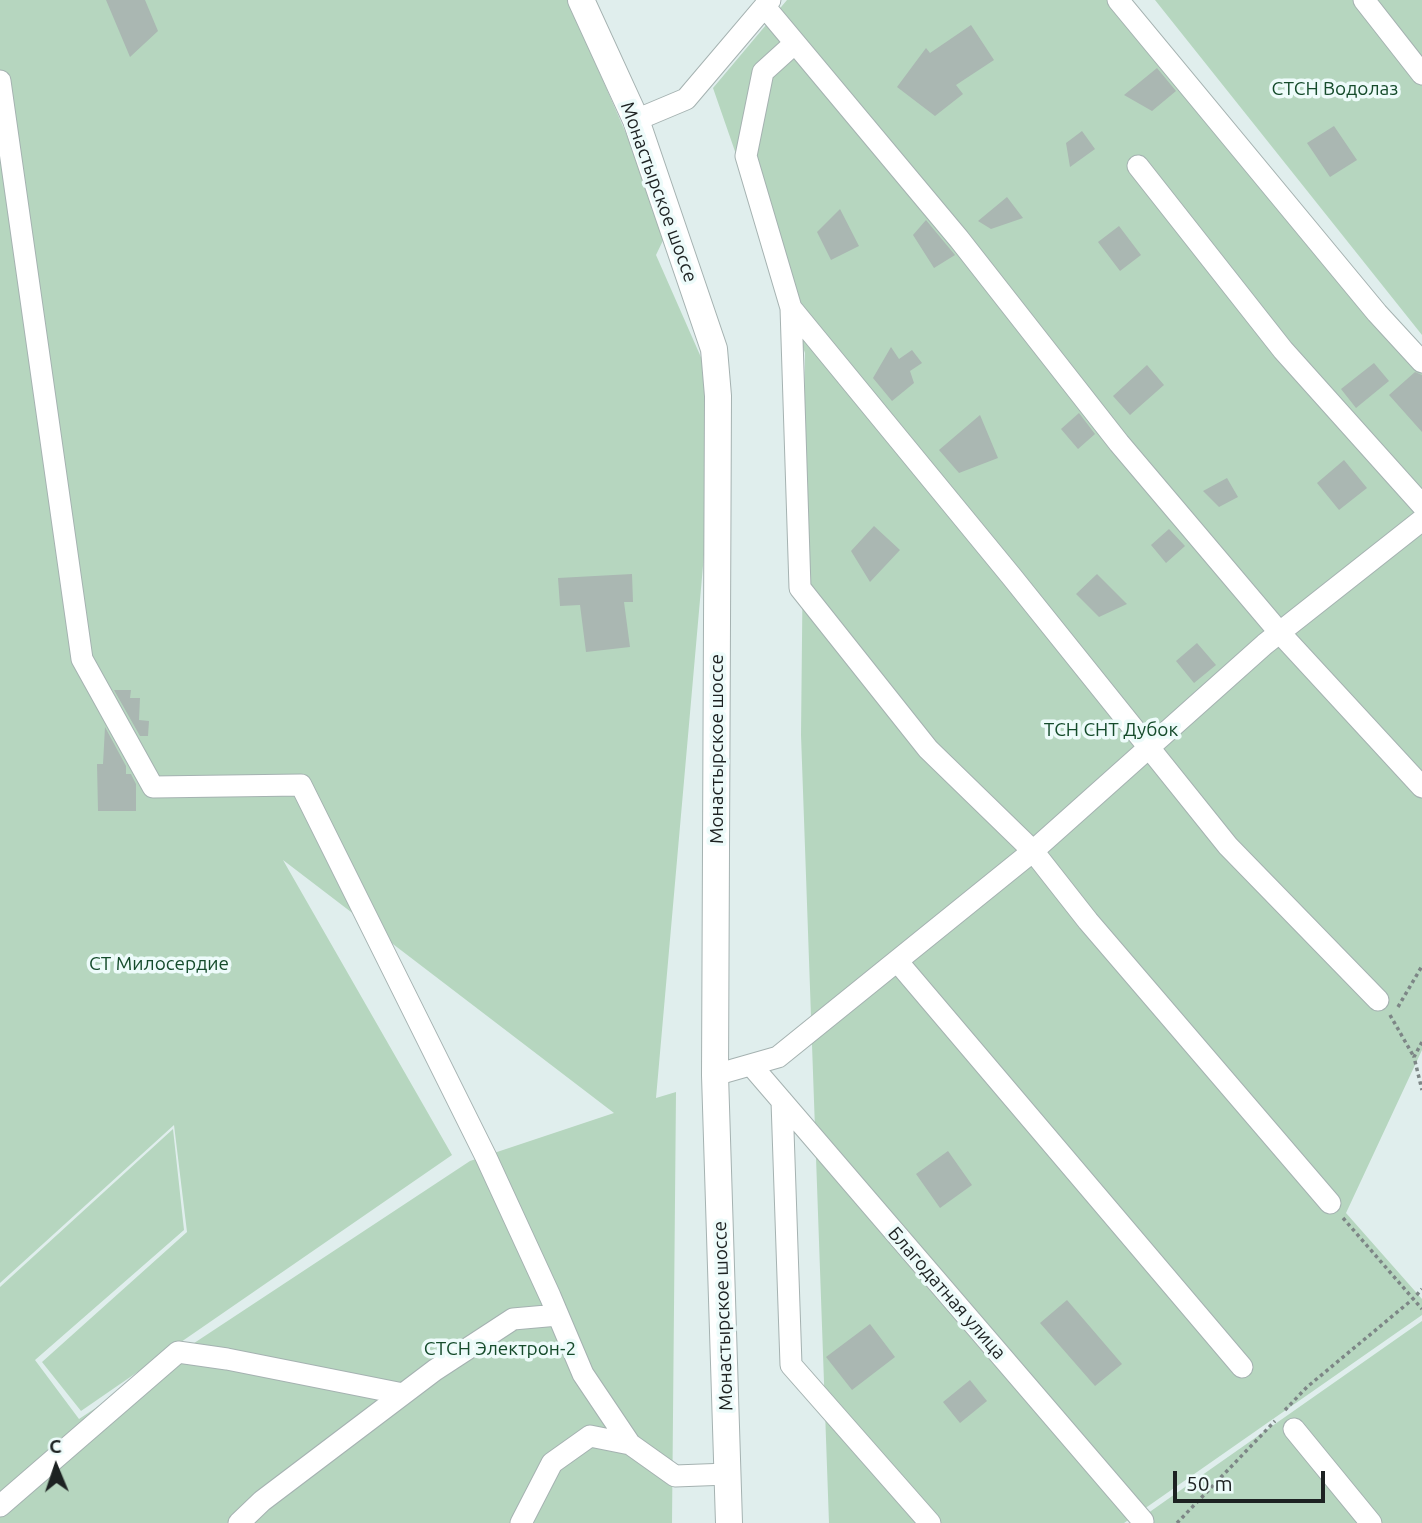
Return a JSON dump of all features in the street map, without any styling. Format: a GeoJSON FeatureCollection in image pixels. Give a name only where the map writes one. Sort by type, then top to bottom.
{"type":"FeatureCollection","features":[{"type":"Feature","properties":{"kind":"main road","name":"Монастырское шоссе"},"geometry":{"type":"LineString","coordinates":[[581,0],[636,120],[714,349],[718,396],[715,1075],[729,1523]]}},
{"type":"Feature","properties":{"kind":"street"},"geometry":{"type":"LineString","coordinates":[[1118,0],[1377,313],[1422,362]]}},
{"type":"Feature","properties":{"kind":"street"},"geometry":{"type":"LineString","coordinates":[[1364,0],[1422,74]]}},
{"type":"Feature","properties":{"kind":"street"},"geometry":{"type":"LineString","coordinates":[[636,120],[686,99],[768,4],[794,43],[959,239],[1119,443],[1280,633],[1422,787]]}},
{"type":"Feature","properties":{"kind":"street"},"geometry":{"type":"LineString","coordinates":[[794,43],[763,72],[746,156],[791,308],[800,588],[928,750],[1033,851],[1088,921],[1330,1203]]}},
{"type":"Feature","properties":{"kind":"street"},"geometry":{"type":"LineString","coordinates":[[0,81],[82,659],[153,787],[301,785],[485,1157],[583,1374],[630,1444],[675,1476],[728,1474]]}},
{"type":"Feature","properties":{"kind":"street"},"geometry":{"type":"LineString","coordinates":[[1138,166],[1283,351],[1422,505]]}},
{"type":"Feature","properties":{"kind":"street"},"geometry":{"type":"LineString","coordinates":[[791,308],[1228,846],[1378,1000]]}},
{"type":"Feature","properties":{"kind":"street"},"geometry":{"type":"LineString","coordinates":[[715,1075],[778,1057],[1033,851],[1280,633],[1422,520]]}},
{"type":"Feature","properties":{"kind":"street"},"geometry":{"type":"LineString","coordinates":[[897,961],[1242,1367]]}},
{"type":"Feature","properties":{"kind":"street","name":"Благодатная улица"},"geometry":{"type":"LineString","coordinates":[[751,1065],[1143,1521]]}},
{"type":"Feature","properties":{"kind":"street"},"geometry":{"type":"LineString","coordinates":[[782,1101],[790,1365],[930,1523]]}},
{"type":"Feature","properties":{"kind":"street"},"geometry":{"type":"LineString","coordinates":[[239,1523],[262,1501],[435,1370],[513,1319],[558,1315]]}},
{"type":"Feature","properties":{"kind":"street"},"geometry":{"type":"LineString","coordinates":[[0,1506],[178,1352],[227,1359],[403,1394]]}},
{"type":"Feature","properties":{"kind":"street"},"geometry":{"type":"LineString","coordinates":[[1294,1429],[1371,1523]]}},
{"type":"Feature","properties":{"kind":"street"},"geometry":{"type":"LineString","coordinates":[[522,1522],[552,1463],[590,1436],[630,1444]]}},
{"type":"Feature","properties":{"kind":"path"},"geometry":{"type":"LineString","coordinates":[[1392,1018],[1422,966]]}},
{"type":"Feature","properties":{"kind":"path"},"geometry":{"type":"LineString","coordinates":[[1378,1000],[1392,1018],[1414,1057],[1422,1090]]}},
{"type":"Feature","properties":{"kind":"path"},"geometry":{"type":"LineString","coordinates":[[1414,1057],[1422,1042]]}},
{"type":"Feature","properties":{"kind":"path"},"geometry":{"type":"LineString","coordinates":[[1330,1203],[1422,1309]]}},
{"type":"Feature","properties":{"kind":"path"},"geometry":{"type":"LineString","coordinates":[[1177,1523],[1307,1387],[1422,1289]]}},
{"type":"Feature","properties":{"kind":"green space"},"geometry":{"type":"Polygon","coordinates":[[[0,0],[568,0],[668,230],[656,255],[718,396],[656,1098],[676,1092],[672,1523],[0,1523],[0,1287],[173,1129],[184,1230],[35,1360],[79,1419],[470,1161],[614,1113],[283,860],[452,1155],[81,1411],[42,1362],[187,1232],[174,1125],[0,1283],[0,0]]]}},
{"type":"Feature","properties":{"kind":"green space","name":"ТСН СНТ Дубок"},"geometry":{"type":"Polygon","coordinates":[[[787,0],[1123,0],[1422,363],[1422,1050],[1346,1213],[1422,1299],[1422,1315],[1124,1523],[829,1523],[801,735],[805,353],[713,88],[787,0]]]}},
{"type":"Feature","properties":{"kind":"green space","name":"СТСН Водолаз"},"geometry":{"type":"Polygon","coordinates":[[[1155,0],[1422,0],[1422,335],[1155,0]]]}},
{"type":"Feature","properties":{"kind":"green space"},"geometry":{"type":"Polygon","coordinates":[[[1422,1321],[1422,1523],[1134,1523],[1168,1499],[1422,1321]]]}},
{"type":"Feature","properties":{"kind":"building"},"geometry":{"type":"Polygon","coordinates":[[[106,0],[145,0],[158,31],[130,57],[106,0]]]}},
{"type":"Feature","properties":{"kind":"building"},"geometry":{"type":"Polygon","coordinates":[[[971,25],[994,60],[956,85],[963,94],[935,116],[897,87],[926,48],[930,53],[971,25]]]}},
{"type":"Feature","properties":{"kind":"building"},"geometry":{"type":"Polygon","coordinates":[[[1157,68],[1176,91],[1152,111],[1124,95],[1157,68]]]}},
{"type":"Feature","properties":{"kind":"building"},"geometry":{"type":"Polygon","coordinates":[[[1334,126],[1357,160],[1330,177],[1307,143],[1334,126]]]}},
{"type":"Feature","properties":{"kind":"building"},"geometry":{"type":"Polygon","coordinates":[[[1082,131],[1095,149],[1070,167],[1066,143],[1082,131]]]}},
{"type":"Feature","properties":{"kind":"building"},"geometry":{"type":"Polygon","coordinates":[[[1007,197],[1023,218],[991,229],[978,221],[1007,197]]]}},
{"type":"Feature","properties":{"kind":"building"},"geometry":{"type":"Polygon","coordinates":[[[840,209],[859,246],[831,260],[817,232],[840,209]]]}},
{"type":"Feature","properties":{"kind":"building"},"geometry":{"type":"Polygon","coordinates":[[[926,220],[955,255],[934,268],[913,235],[926,220]]]}},
{"type":"Feature","properties":{"kind":"building"},"geometry":{"type":"Polygon","coordinates":[[[1119,226],[1141,255],[1120,271],[1098,242],[1119,226]]]}},
{"type":"Feature","properties":{"kind":"building"},"geometry":{"type":"Polygon","coordinates":[[[891,347],[899,359],[912,350],[922,363],[910,371],[914,383],[892,401],[873,378],[891,347]]]}},
{"type":"Feature","properties":{"kind":"building"},"geometry":{"type":"Polygon","coordinates":[[[1374,363],[1389,381],[1356,408],[1341,389],[1374,363]]]}},
{"type":"Feature","properties":{"kind":"building"},"geometry":{"type":"Polygon","coordinates":[[[1147,365],[1164,385],[1130,415],[1113,396],[1147,365]]]}},
{"type":"Feature","properties":{"kind":"building"},"geometry":{"type":"Polygon","coordinates":[[[1415,372],[1422,375],[1422,432],[1389,395],[1415,372]]]}},
{"type":"Feature","properties":{"kind":"building"},"geometry":{"type":"Polygon","coordinates":[[[1079,413],[1095,434],[1078,449],[1061,429],[1079,413]]]}},
{"type":"Feature","properties":{"kind":"building"},"geometry":{"type":"Polygon","coordinates":[[[980,415],[998,458],[959,473],[939,450],[980,415]]]}},
{"type":"Feature","properties":{"kind":"building"},"geometry":{"type":"Polygon","coordinates":[[[1344,460],[1367,488],[1339,510],[1317,483],[1344,460]]]}},
{"type":"Feature","properties":{"kind":"building"},"geometry":{"type":"Polygon","coordinates":[[[1227,478],[1238,497],[1219,507],[1203,491],[1227,478]]]}},
{"type":"Feature","properties":{"kind":"building"},"geometry":{"type":"Polygon","coordinates":[[[874,526],[900,550],[870,582],[851,551],[874,526]]]}},
{"type":"Feature","properties":{"kind":"building"},"geometry":{"type":"Polygon","coordinates":[[[1169,529],[1185,546],[1166,563],[1151,545],[1169,529]]]}},
{"type":"Feature","properties":{"kind":"building"},"geometry":{"type":"Polygon","coordinates":[[[632,574],[633,602],[624,602],[630,647],[586,652],[580,605],[560,606],[558,578],[632,574]]]}},
{"type":"Feature","properties":{"kind":"building"},"geometry":{"type":"Polygon","coordinates":[[[1097,574],[1127,604],[1099,617],[1076,594],[1097,574]]]}},
{"type":"Feature","properties":{"kind":"building"},"geometry":{"type":"Polygon","coordinates":[[[1197,643],[1216,665],[1194,683],[1176,661],[1197,643]]]}},
{"type":"Feature","properties":{"kind":"building"},"geometry":{"type":"Polygon","coordinates":[[[114,690],[131,690],[130,698],[140,698],[139,720],[149,721],[148,736],[140,736],[114,690]]]}},
{"type":"Feature","properties":{"kind":"building"},"geometry":{"type":"Polygon","coordinates":[[[105,727],[126,766],[126,774],[131,774],[136,784],[136,811],[98,811],[97,764],[103,764],[105,727]]]}},
{"type":"Feature","properties":{"kind":"building"},"geometry":{"type":"Polygon","coordinates":[[[948,1151],[972,1185],[940,1208],[916,1174],[948,1151]]]}},
{"type":"Feature","properties":{"kind":"building"},"geometry":{"type":"Polygon","coordinates":[[[1067,1300],[1122,1364],[1095,1386],[1040,1323],[1067,1300]]]}},
{"type":"Feature","properties":{"kind":"building"},"geometry":{"type":"Polygon","coordinates":[[[870,1324],[895,1357],[852,1390],[826,1357],[870,1324]]]}},
{"type":"Feature","properties":{"kind":"building"},"geometry":{"type":"Polygon","coordinates":[[[970,1380],[987,1401],[960,1423],[943,1402],[970,1380]]]}},
{"type":"Feature","properties":{"kind":"park label","name":"СТ Милосердие"},"geometry":{"type":"Point","coordinates":[159,964]}},
{"type":"Feature","properties":{"kind":"park label","name":"СТСН Электрон-2"},"geometry":{"type":"Point","coordinates":[500,1349]}}]}
